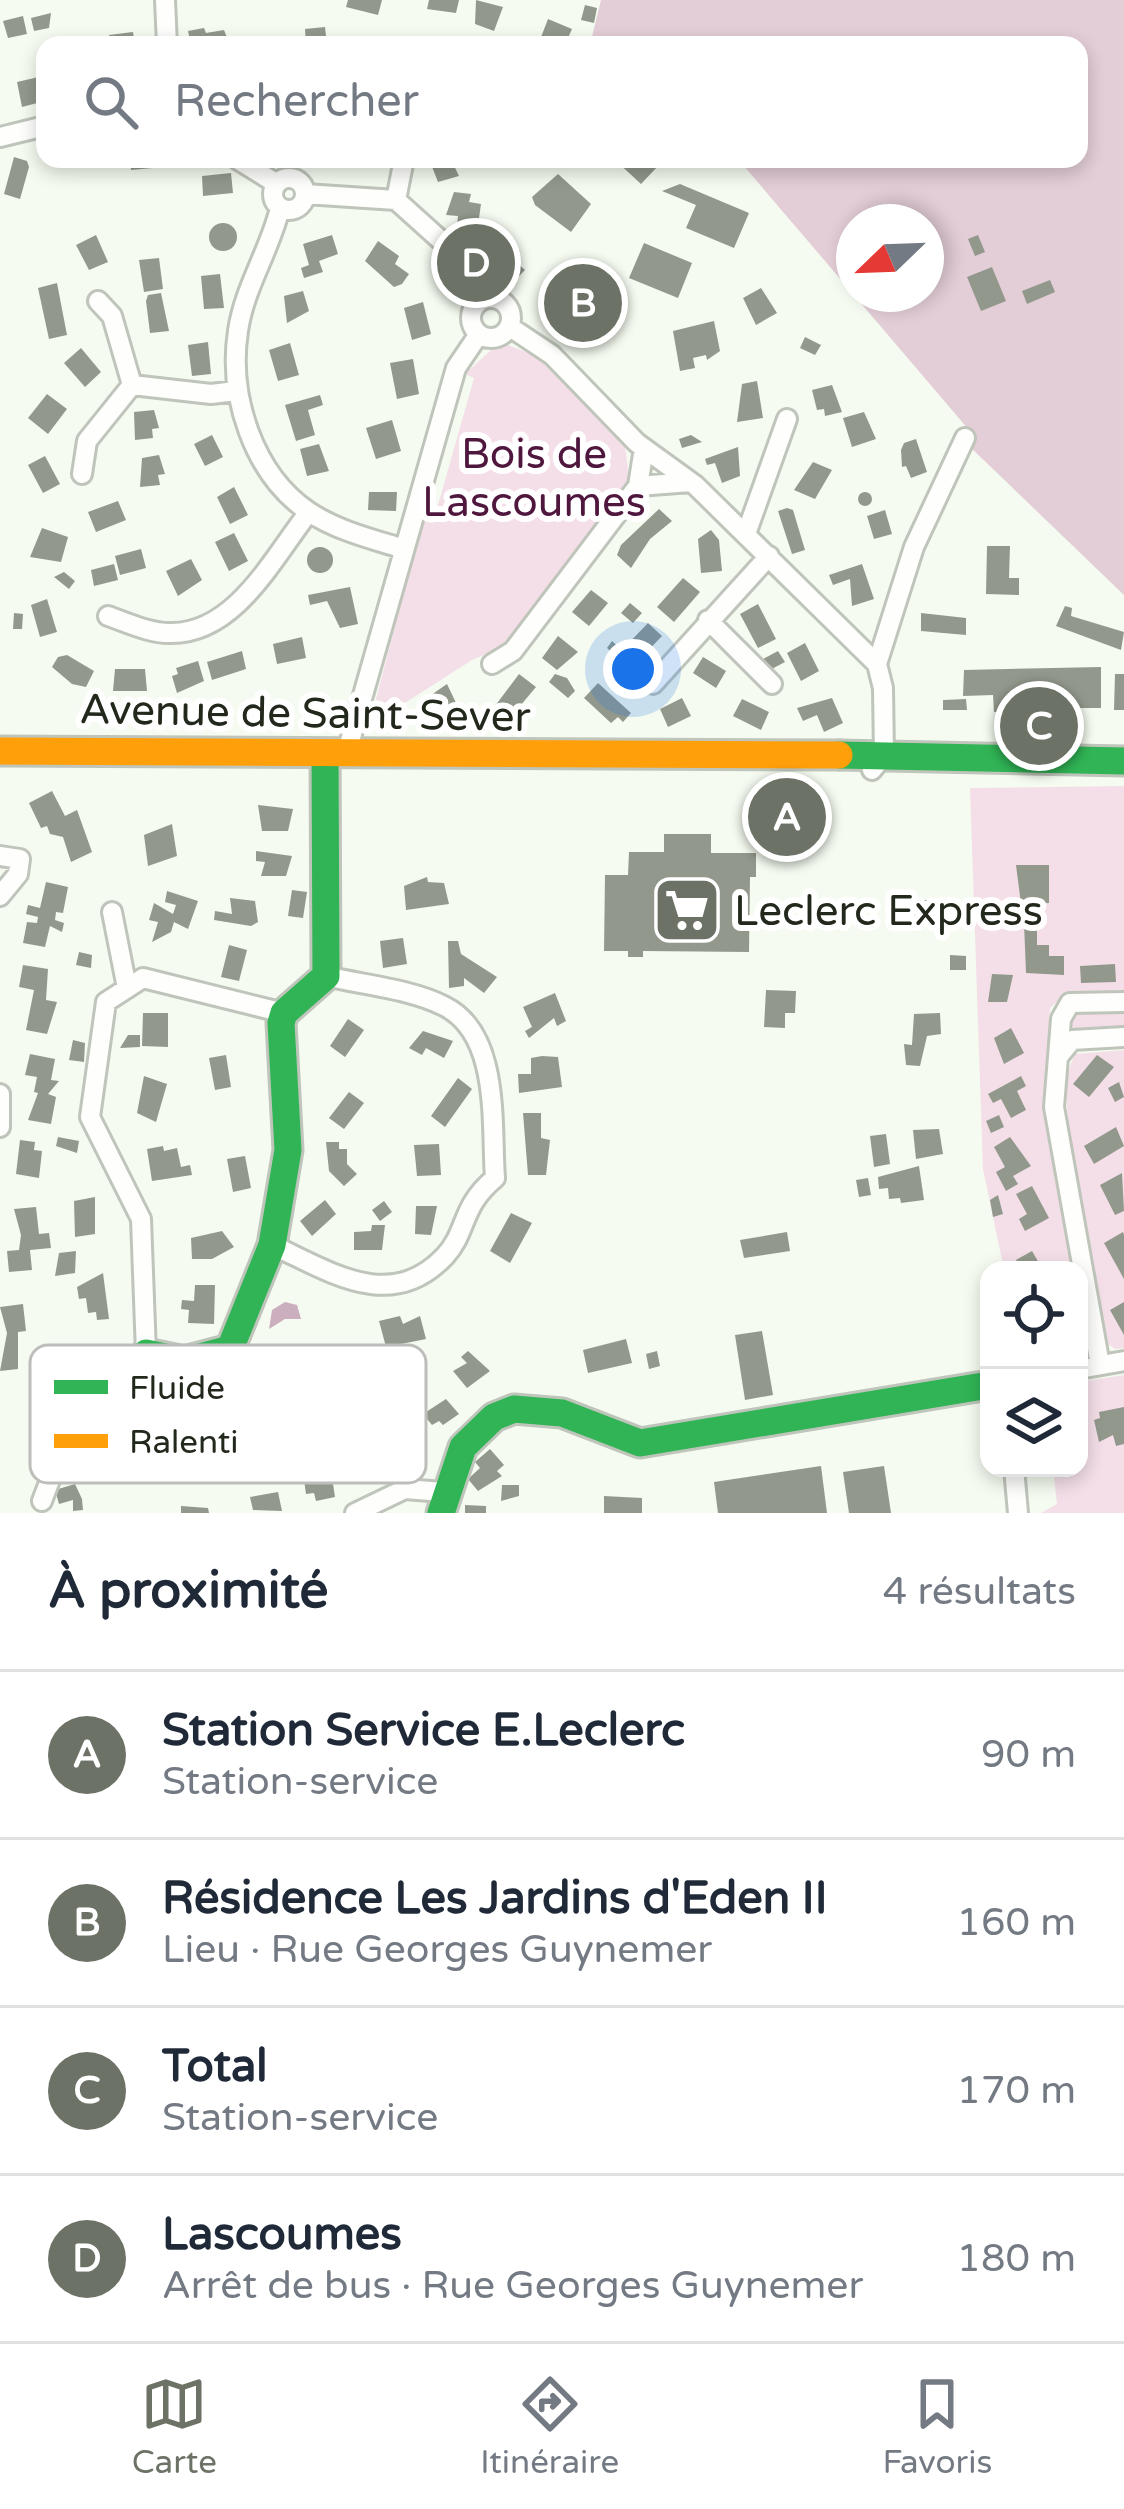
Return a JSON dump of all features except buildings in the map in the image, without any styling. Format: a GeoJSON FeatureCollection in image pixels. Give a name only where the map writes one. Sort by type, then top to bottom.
{"type":"FeatureCollection","features":[{"type":"Feature","properties":{"kind":"street"},"geometry":{"type":"LineString","coordinates":[[165,0],[167,36]]}},
{"type":"Feature","properties":{"kind":"street"},"geometry":{"type":"LineString","coordinates":[[0,137],[36,128]]}},
{"type":"Feature","properties":{"kind":"street"},"geometry":{"type":"LineString","coordinates":[[251,168],[277,184],[297,180],[305,194]]}},
{"type":"Feature","properties":{"kind":"street"},"geometry":{"type":"LineString","coordinates":[[396,200],[402,168]]}},
{"type":"Feature","properties":{"kind":"street"},"geometry":{"type":"LineString","coordinates":[[277,184],[273,194],[280,208],[238,329],[236,391],[254,444],[274,476],[309,512],[349,532],[404,549]]}},
{"type":"Feature","properties":{"kind":"street"},"geometry":{"type":"LineString","coordinates":[[305,194],[396,200],[457,255],[483,299]]}},
{"type":"Feature","properties":{"kind":"street"},"geometry":{"type":"LineString","coordinates":[[280,208],[297,208],[305,194]]}},
{"type":"Feature","properties":{"kind":"street"},"geometry":{"type":"LineString","coordinates":[[483,299],[503,301],[511,313],[510,327]]}},
{"type":"Feature","properties":{"kind":"street"},"geometry":{"type":"LineString","coordinates":[[479,334],[471,315],[483,299]]}},
{"type":"Feature","properties":{"kind":"street"},"geometry":{"type":"LineString","coordinates":[[98,301],[112,316],[132,385]]}},
{"type":"Feature","properties":{"kind":"street"},"geometry":{"type":"LineString","coordinates":[[479,334],[492,338],[510,327]]}},
{"type":"Feature","properties":{"kind":"street"},"geometry":{"type":"LineString","coordinates":[[510,327],[552,355],[644,448],[691,482],[877,664],[883,688],[878,763]]}},
{"type":"Feature","properties":{"kind":"street"},"geometry":{"type":"LineString","coordinates":[[284,1013],[326,976],[335,755],[404,549],[456,368],[479,334]]}},
{"type":"Feature","properties":{"kind":"street"},"geometry":{"type":"LineString","coordinates":[[132,385],[211,394],[236,391]]}},
{"type":"Feature","properties":{"kind":"street"},"geometry":{"type":"LineString","coordinates":[[82,474],[87,441],[132,385]]}},
{"type":"Feature","properties":{"kind":"street"},"geometry":{"type":"LineString","coordinates":[[746,534],[787,419]]}},
{"type":"Feature","properties":{"kind":"street"},"geometry":{"type":"LineString","coordinates":[[877,664],[914,547],[965,437]]}},
{"type":"Feature","properties":{"kind":"street"},"geometry":{"type":"LineString","coordinates":[[492,664],[513,652],[638,486],[644,448]]}},
{"type":"Feature","properties":{"kind":"street"},"geometry":{"type":"LineString","coordinates":[[638,486],[691,482]]}},
{"type":"Feature","properties":{"kind":"street"},"geometry":{"type":"LineString","coordinates":[[108,616],[172,633],[211,624],[230,612],[309,512]]}},
{"type":"Feature","properties":{"kind":"street"},"geometry":{"type":"LineString","coordinates":[[653,684],[769,556]]}},
{"type":"Feature","properties":{"kind":"street"},"geometry":{"type":"LineString","coordinates":[[708,620],[772,684]]}},
{"type":"Feature","properties":{"kind":"street","name":"Avenue de Saint-Sever"},"geometry":{"type":"LineString","coordinates":[[0,752],[1124,764]]}},
{"type":"Feature","properties":{"kind":"street"},"geometry":{"type":"LineString","coordinates":[[0,856],[20,859],[18,874],[0,896]]}},
{"type":"Feature","properties":{"kind":"street"},"geometry":{"type":"LineString","coordinates":[[112,912],[127,988]]}},
{"type":"Feature","properties":{"kind":"street"},"geometry":{"type":"LineString","coordinates":[[272,1245],[369,1288],[392,1286],[447,1255],[470,1198],[495,1178],[485,1056],[467,1025],[446,1006],[326,976]]}},
{"type":"Feature","properties":{"kind":"street"},"geometry":{"type":"LineString","coordinates":[[146,1345],[141,1219],[90,1117],[106,1002],[142,978],[284,1013]]}},
{"type":"Feature","properties":{"kind":"street"},"geometry":{"type":"LineString","coordinates":[[1100,1365],[1054,1107],[1061,1019],[1070,1003],[1124,1002]]}},
{"type":"Feature","properties":{"kind":"street"},"geometry":{"type":"LineString","coordinates":[[232,1345],[272,1245],[288,1150],[284,1013]]}},
{"type":"Feature","properties":{"kind":"street"},"geometry":{"type":"LineString","coordinates":[[1058,1057],[1072,1040],[1124,1037]]}},
{"type":"Feature","properties":{"kind":"street"},"geometry":{"type":"LineString","coordinates":[[0,1094],[0,1127]]}},
{"type":"Feature","properties":{"kind":"street"},"geometry":{"type":"LineString","coordinates":[[1088,1367],[1124,1361]]}},
{"type":"Feature","properties":{"kind":"street"},"geometry":{"type":"LineString","coordinates":[[355,1513],[405,1489],[442,1503],[455,1452],[482,1425],[517,1408],[561,1413],[611,1436],[640,1442],[980,1386]]}},
{"type":"Feature","properties":{"kind":"street"},"geometry":{"type":"LineString","coordinates":[[1015,1477],[1018,1513]]}},
{"type":"Feature","properties":{"kind":"street"},"geometry":{"type":"LineString","coordinates":[[42,1501],[49,1483]]}},
{"type":"Feature","properties":{"kind":"green space","name":"Bois de Lascoumes"},"geometry":{"type":"Polygon","coordinates":[[[508,345],[539,357],[625,446],[630,485],[514,642],[472,660],[369,726],[422,521],[433,523],[474,378],[465,374],[491,350],[508,345]]]}},
{"type":"Feature","properties":{"kind":"green space"},"geometry":{"type":"Polygon","coordinates":[[[1124,786],[1124,993],[1062,997],[1050,1008],[1044,1107],[1071,1261],[1002,1261],[983,1169],[970,788],[1124,786]]]}},
{"type":"Feature","properties":{"kind":"green space"},"geometry":{"type":"Polygon","coordinates":[[[1124,1008],[1124,1031],[1079,1032],[1070,1025],[1077,1009],[1124,1008]]]}},
{"type":"Feature","properties":{"kind":"green space"},"geometry":{"type":"Polygon","coordinates":[[[1124,1050],[1124,1348],[1115,1349],[1104,1341],[1076,1191],[1067,1106],[1076,1054],[1124,1050]]]}},
{"type":"Feature","properties":{"kind":"green space"},"geometry":{"type":"Polygon","coordinates":[[[1124,1375],[1124,1513],[1041,1513],[1057,1504],[1054,1477],[1088,1477],[1088,1381],[1124,1375]]]}},
{"type":"Feature","properties":{"kind":"shaded area"},"geometry":{"type":"Polygon","coordinates":[[[601,0],[1124,0],[1124,595],[969,446],[969,430],[868,312],[944,312],[944,204],[836,204],[836,274],[746,168],[1088,168],[1088,36],[592,36],[601,0]]]}},
{"type":"Feature","properties":{"kind":"shaded area"},"geometry":{"type":"Polygon","coordinates":[[[285,1302],[297,1305],[301,1319],[285,1319],[269,1329],[272,1310],[285,1302]]]}},
{"type":"Feature","properties":{"kind":"traffic: fast"},"geometry":{"type":"LineString","coordinates":[[232,1345],[272,1245],[288,1150],[281,1023],[284,1013],[326,976],[325,755]]}},
{"type":"Feature","properties":{"kind":"traffic: fast"},"geometry":{"type":"LineString","coordinates":[[839,755],[1124,761]]}},
{"type":"Feature","properties":{"kind":"traffic: fast"},"geometry":{"type":"LineString","coordinates":[[441,1513],[463,1447],[494,1417],[514,1409],[562,1413],[640,1443],[980,1386]]}},
{"type":"Feature","properties":{"kind":"traffic: slow"},"geometry":{"type":"LineString","coordinates":[[0,751],[839,755]]}},
{"type":"Feature","properties":{"kind":"place","name":"Lascoumes"},"geometry":{"type":"Point","coordinates":[476,263]}},
{"type":"Feature","properties":{"kind":"place","name":"Résidence Les Jardins d'Eden II"},"geometry":{"type":"Point","coordinates":[583,303]}},
{"type":"Feature","properties":{"kind":"place","name":"Total"},"geometry":{"type":"Point","coordinates":[1039,726]}},
{"type":"Feature","properties":{"kind":"place","name":"Station Service E.Leclerc"},"geometry":{"type":"Point","coordinates":[787,817]}},
{"type":"Feature","properties":{"kind":"place","name":"Leclerc Express"},"geometry":{"type":"Point","coordinates":[687,910]}}]}
